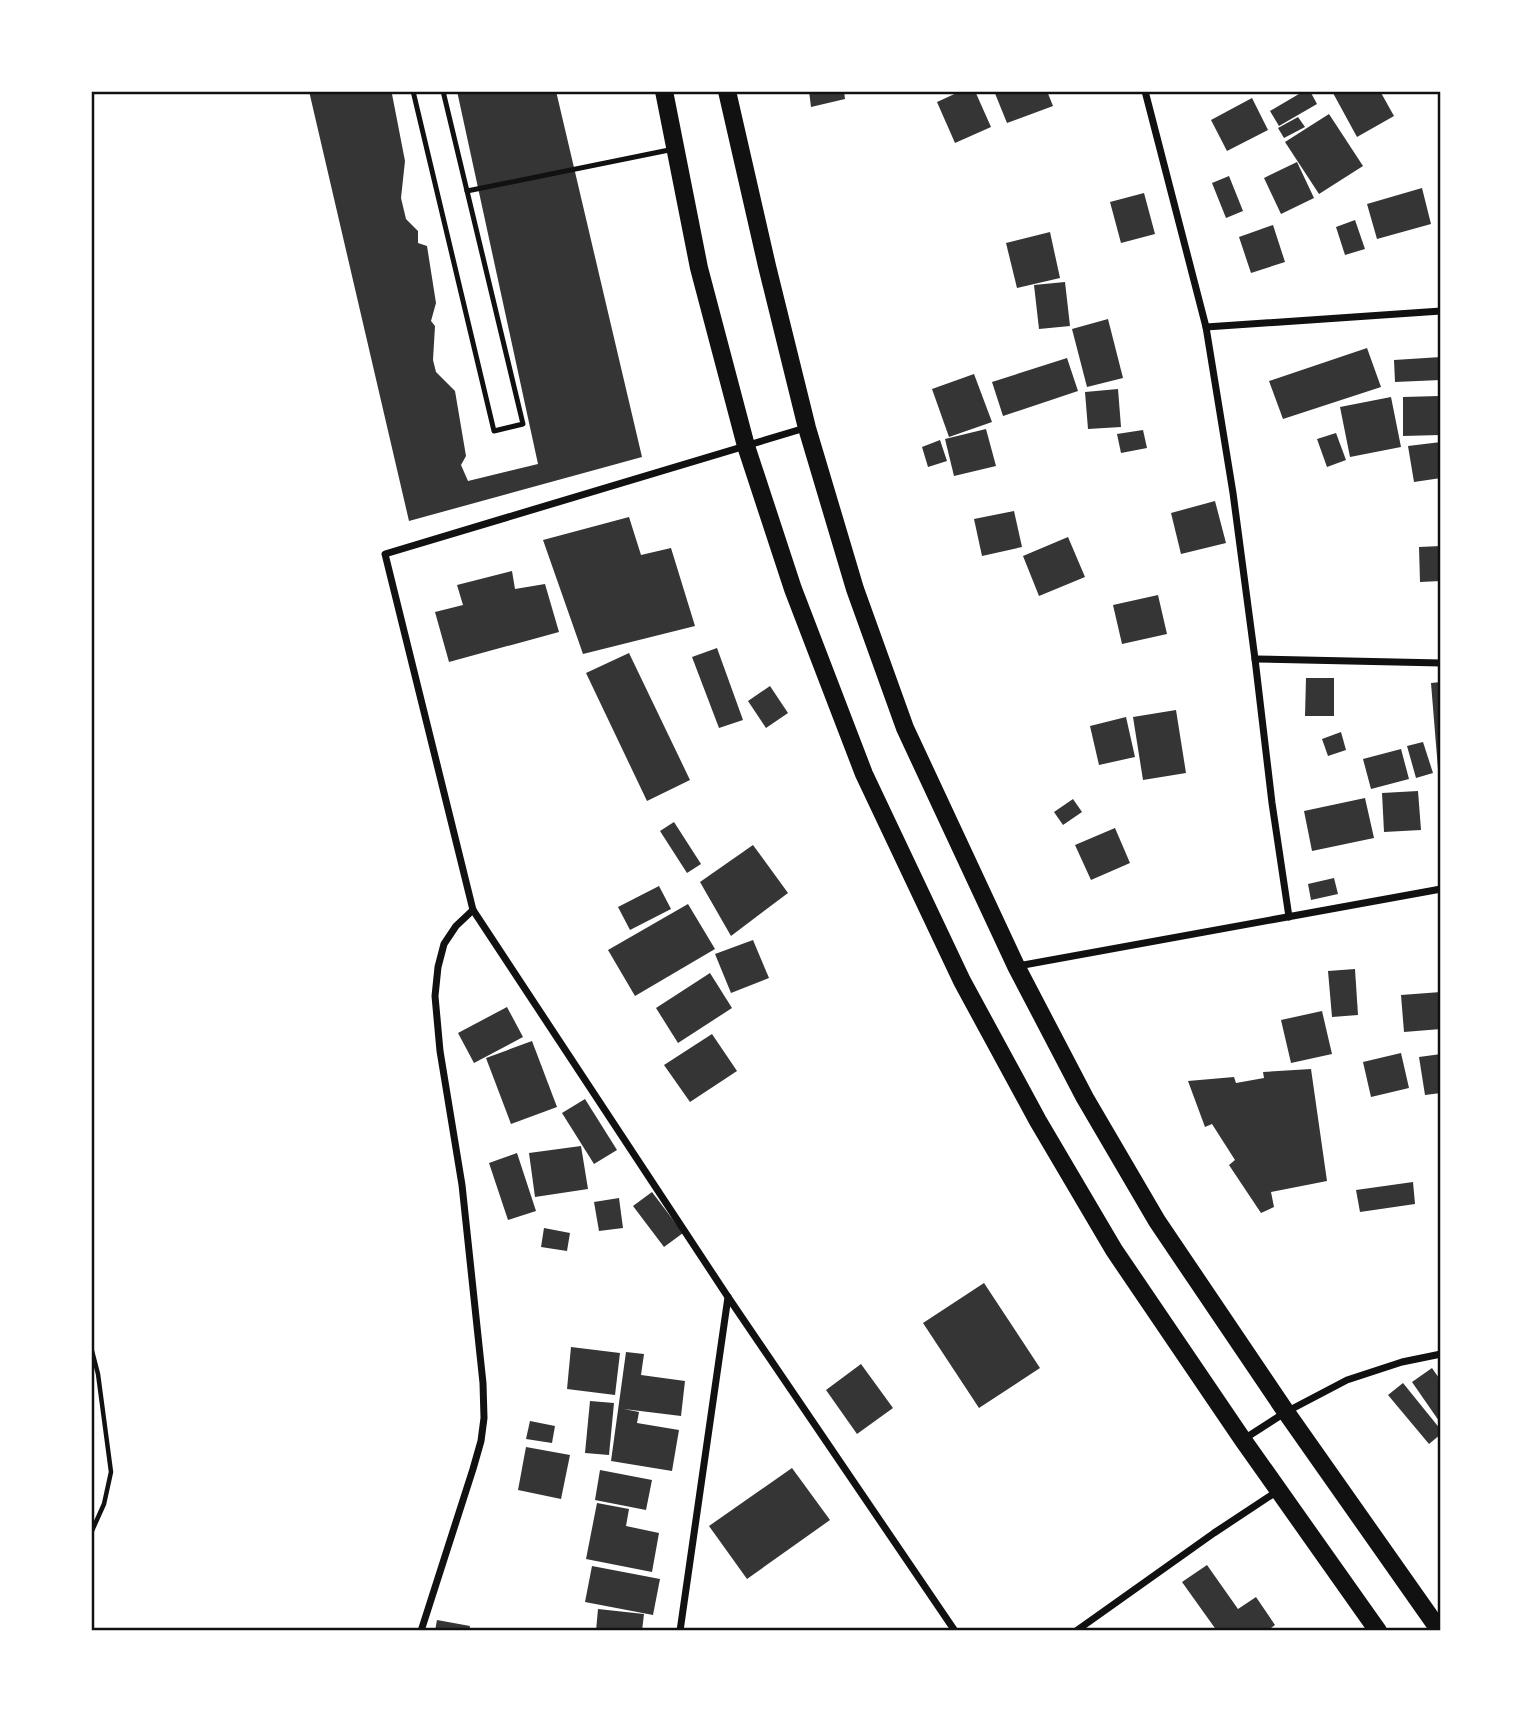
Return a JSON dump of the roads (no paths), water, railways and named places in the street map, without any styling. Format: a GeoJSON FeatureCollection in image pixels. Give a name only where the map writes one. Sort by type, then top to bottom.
{"type":"FeatureCollection","features":[{"type":"Feature","properties":{"kind":"main road"},"geometry":{"type":"LineString","coordinates":[[664,91],[699,268],[746,446],[793,589],[864,774],[961,981],[1038,1121],[1114,1250],[1243,1440],[1378,1631]]}},
{"type":"Feature","properties":{"kind":"main road"},"geometry":{"type":"LineString","coordinates":[[727,91],[807,428],[855,589],[905,728],[1016,966],[1085,1098],[1157,1221],[1286,1412],[1440,1631]]}},
{"type":"Feature","properties":{"kind":"street"},"geometry":{"type":"LineString","coordinates":[[1145,91],[1206,327],[1233,493],[1289,917]]}},
{"type":"Feature","properties":{"kind":"street"},"geometry":{"type":"LineString","coordinates":[[1206,327],[1441,311]]}},
{"type":"Feature","properties":{"kind":"street"},"geometry":{"type":"LineString","coordinates":[[807,428],[385,554],[473,909],[728,1297],[956,1631]]}},
{"type":"Feature","properties":{"kind":"street"},"geometry":{"type":"LineString","coordinates":[[1255,659],[1441,663]]}},
{"type":"Feature","properties":{"kind":"street"},"geometry":{"type":"LineString","coordinates":[[1016,966],[1441,889]]}},
{"type":"Feature","properties":{"kind":"street"},"geometry":{"type":"LineString","coordinates":[[421,1631],[473,1469],[484,1418],[483,1383],[461,1185],[440,1051],[435,996],[444,944],[456,926],[473,909]]}},
{"type":"Feature","properties":{"kind":"street"},"geometry":{"type":"LineString","coordinates":[[680,1631],[728,1297]]}},
{"type":"Feature","properties":{"kind":"street"},"geometry":{"type":"LineString","coordinates":[[1243,1440],[1286,1412],[1347,1380],[1402,1362],[1441,1354]]}},
{"type":"Feature","properties":{"kind":"street"},"geometry":{"type":"LineString","coordinates":[[1076,1631],[1279,1490]]}},
{"type":"Feature","properties":{"kind":"lane"},"geometry":{"type":"LineString","coordinates":[[413,91],[494,431],[523,424],[443,91]]}},
{"type":"Feature","properties":{"kind":"lane"},"geometry":{"type":"LineString","coordinates":[[467,191],[675,149]]}}]}
